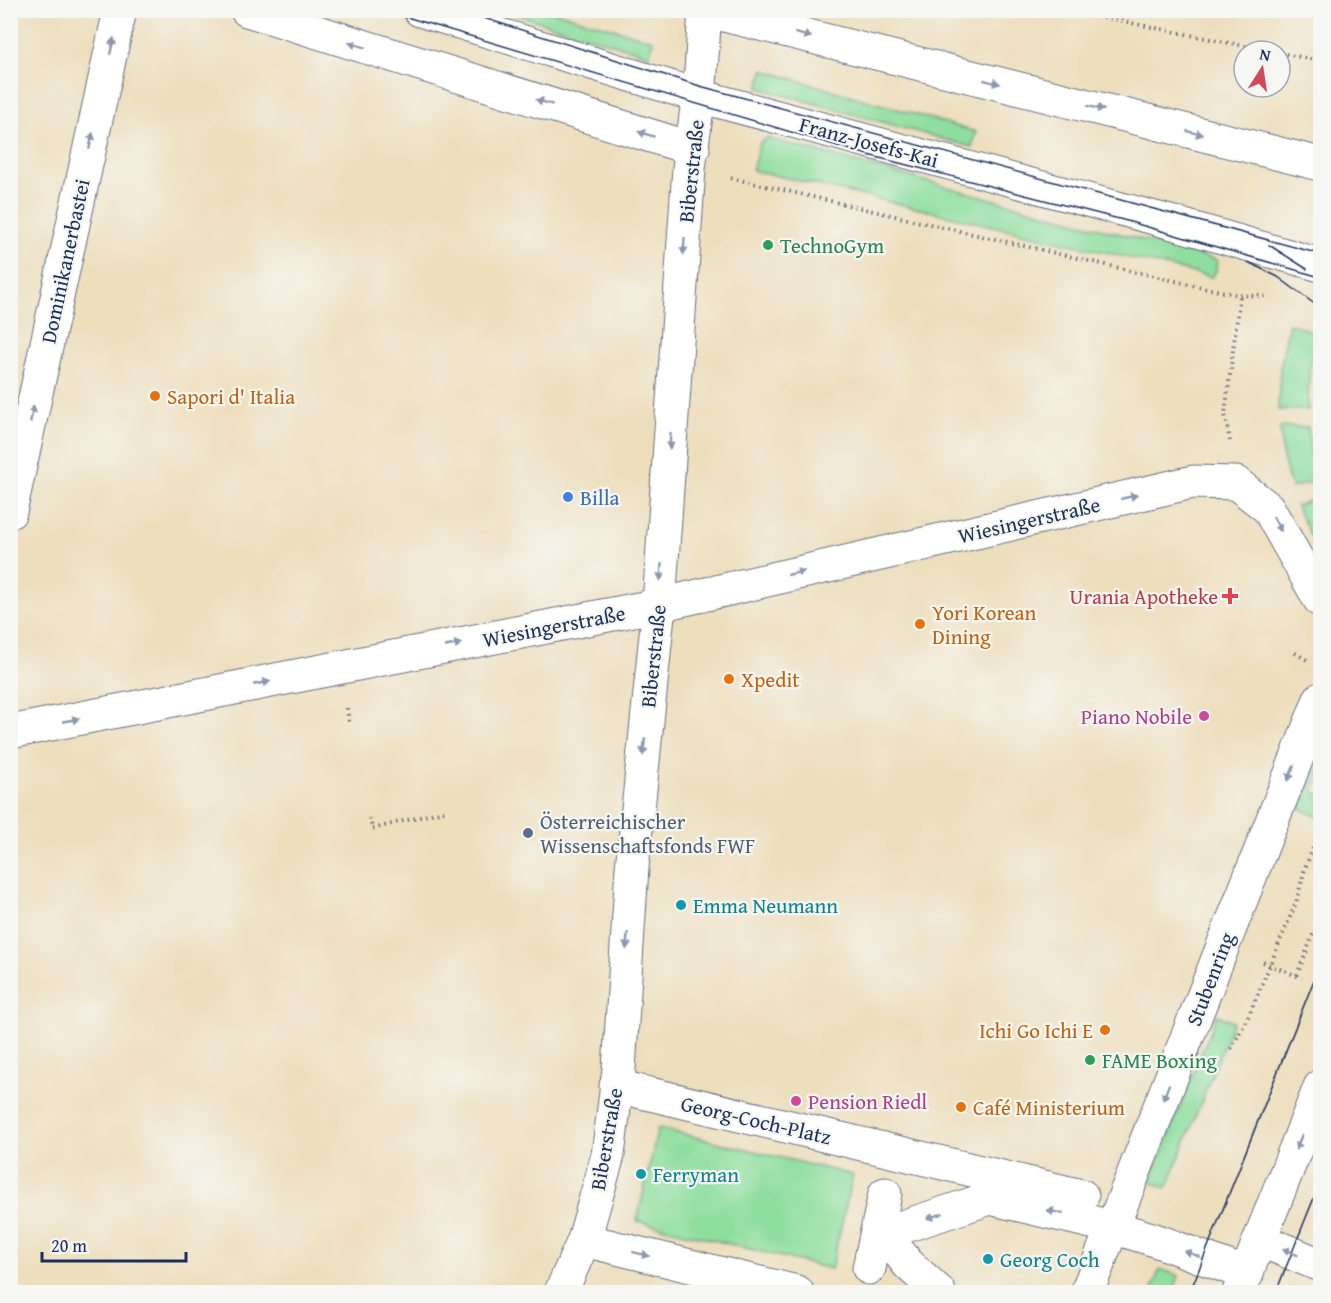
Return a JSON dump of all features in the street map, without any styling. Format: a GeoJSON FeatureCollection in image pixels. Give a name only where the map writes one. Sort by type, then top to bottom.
{"type":"FeatureCollection","features":[{"type":"Feature","properties":{"kind":"street","name":"Dominikanerbastei"},"geometry":{"type":"LineString","coordinates":[[10,512],[120,10]]}},
{"type":"Feature","properties":{"kind":"street"},"geometry":{"type":"LineString","coordinates":[[247,10],[691,158]]}},
{"type":"Feature","properties":{"kind":"street","name":"Franz-Josefs-Kai"},"geometry":{"type":"LineString","coordinates":[[420,10],[699,96],[1166,221],[1320,265]]}},
{"type":"Feature","properties":{"kind":"street"},"geometry":{"type":"LineString","coordinates":[[704,11],[1320,164]]}},
{"type":"Feature","properties":{"kind":"street","name":"Biberstraße"},"geometry":{"type":"LineString","coordinates":[[561,1293],[584,1240],[608,1155],[616,1086],[632,868],[658,605],[704,11]]}},
{"type":"Feature","properties":{"kind":"street","name":"Wiesingerstraße"},"geometry":{"type":"LineString","coordinates":[[10,732],[658,605],[1193,482],[1236,483]]}},
{"type":"Feature","properties":{"kind":"street"},"geometry":{"type":"LineString","coordinates":[[1236,483],[1268,508],[1320,600]]}},
{"type":"Feature","properties":{"kind":"street","name":"Stubenring"},"geometry":{"type":"LineString","coordinates":[[1087,1293],[1320,699]]}},
{"type":"Feature","properties":{"kind":"street","name":"Georg-Coch-Platz"},"geometry":{"type":"LineString","coordinates":[[616,1086],[890,1176],[1082,1196]]}},
{"type":"Feature","properties":{"kind":"street"},"geometry":{"type":"LineString","coordinates":[[939,1293],[908,1264],[884,1233],[990,1198],[1112,1227],[1155,1240],[1243,1283],[1320,1087]]}},
{"type":"Feature","properties":{"kind":"street"},"geometry":{"type":"LineString","coordinates":[[866,1280],[890,1176]]}},
{"type":"Feature","properties":{"kind":"street"},"geometry":{"type":"LineString","coordinates":[[584,1240],[797,1293]]}},
{"type":"Feature","properties":{"kind":"street"},"geometry":{"type":"LineString","coordinates":[[1260,1240],[1320,1264]]}},
{"type":"Feature","properties":{"kind":"path"},"geometry":{"type":"LineString","coordinates":[[168,15],[178,10]]}},
{"type":"Feature","properties":{"kind":"path"},"geometry":{"type":"LineString","coordinates":[[1068,10],[1232,43]]}},
{"type":"Feature","properties":{"kind":"path"},"geometry":{"type":"LineString","coordinates":[[1292,56],[1320,62]]}},
{"type":"Feature","properties":{"kind":"path"},"geometry":{"type":"LineString","coordinates":[[691,158],[1240,295],[1225,414],[1236,483]]}},
{"type":"Feature","properties":{"kind":"path"},"geometry":{"type":"LineString","coordinates":[[1320,415],[1320,423]]}},
{"type":"Feature","properties":{"kind":"path"},"geometry":{"type":"LineString","coordinates":[[370,818],[372,829],[447,810]]}},
{"type":"Feature","properties":{"kind":"path"},"geometry":{"type":"LineString","coordinates":[[1228,1055],[1249,1015],[1275,955],[1296,903],[1305,868],[1320,831]]}},
{"type":"Feature","properties":{"kind":"path"},"geometry":{"type":"LineString","coordinates":[[1297,975],[1320,917]]}},
{"type":"Feature","properties":{"kind":"green space"},"geometry":{"type":"Polygon","coordinates":[[[504,11],[552,11],[653,40],[649,55],[504,11]]]}},
{"type":"Feature","properties":{"kind":"green space"},"geometry":{"type":"Polygon","coordinates":[[[763,70],[976,132],[972,147],[759,88],[763,70]]]}},
{"type":"Feature","properties":{"kind":"green space"},"geometry":{"type":"Polygon","coordinates":[[[767,138],[1217,260],[1216,271],[1212,277],[752,170],[760,143],[767,138]]]}},
{"type":"Feature","properties":{"kind":"green space"},"geometry":{"type":"Polygon","coordinates":[[[1289,323],[1318,334],[1310,372],[1308,410],[1278,410],[1280,368],[1289,323]]]}},
{"type":"Feature","properties":{"kind":"green space"},"geometry":{"type":"Polygon","coordinates":[[[1280,427],[1308,427],[1311,456],[1319,480],[1291,488],[1282,454],[1280,427]]]}},
{"type":"Feature","properties":{"kind":"green space"},"geometry":{"type":"Polygon","coordinates":[[[1320,496],[1320,555],[1296,506],[1320,496]]]}},
{"type":"Feature","properties":{"kind":"green space"},"geometry":{"type":"Polygon","coordinates":[[[1320,760],[1320,781],[1315,783],[1313,788],[1316,793],[1320,794],[1318,817],[1301,809],[1320,760]]]}},
{"type":"Feature","properties":{"kind":"green space"},"geometry":{"type":"Polygon","coordinates":[[[1217,1015],[1233,1022],[1167,1188],[1153,1183],[1151,1179],[1217,1015]]]}},
{"type":"Feature","properties":{"kind":"green space"},"geometry":{"type":"Polygon","coordinates":[[[658,1128],[853,1175],[831,1269],[637,1221],[658,1128]]]}},
{"type":"Feature","properties":{"kind":"green space"},"geometry":{"type":"Polygon","coordinates":[[[1160,1269],[1179,1276],[1173,1292],[1151,1292],[1160,1269]]]}},
{"type":"Feature","properties":{"kind":"tram line"},"geometry":{"type":"LineString","coordinates":[[383,10],[868,155],[1127,221],[1320,277]]}},
{"type":"Feature","properties":{"kind":"tram line"},"geometry":{"type":"LineString","coordinates":[[458,10],[700,86],[1320,254]]}},
{"type":"Feature","properties":{"kind":"tram line"},"geometry":{"type":"LineString","coordinates":[[1269,245],[1307,269]]}},
{"type":"Feature","properties":{"kind":"tram line"},"geometry":{"type":"LineString","coordinates":[[1248,262],[1278,277],[1320,308]]}},
{"type":"Feature","properties":{"kind":"tram line"},"geometry":{"type":"LineString","coordinates":[[1190,1292],[1320,965]]}},
{"type":"Feature","properties":{"kind":"tram line"},"geometry":{"type":"LineString","coordinates":[[1276,1292],[1320,1183]]}},
{"type":"Feature","properties":{"kind":"place","name":"TechnoGym"},"geometry":{"type":"Point","coordinates":[768,245]}},
{"type":"Feature","properties":{"kind":"place","name":"Sapori d' Italia"},"geometry":{"type":"Point","coordinates":[155,396]}},
{"type":"Feature","properties":{"kind":"place","name":"Billa"},"geometry":{"type":"Point","coordinates":[568,497]}},
{"type":"Feature","properties":{"kind":"place","name":"Urania Apotheke"},"geometry":{"type":"Point","coordinates":[1230,596]}},
{"type":"Feature","properties":{"kind":"place","name":"Yori Korean Dining"},"geometry":{"type":"Point","coordinates":[920,624]}},
{"type":"Feature","properties":{"kind":"place","name":"Xpedit"},"geometry":{"type":"Point","coordinates":[729,679]}},
{"type":"Feature","properties":{"kind":"place","name":"Piano Nobile"},"geometry":{"type":"Point","coordinates":[1204,716]}},
{"type":"Feature","properties":{"kind":"place","name":"Österreichischer Wissenschaftsfonds FWF"},"geometry":{"type":"Point","coordinates":[528,833]}},
{"type":"Feature","properties":{"kind":"place","name":"Emma Neumann"},"geometry":{"type":"Point","coordinates":[681,905]}},
{"type":"Feature","properties":{"kind":"place","name":"Ichi Go Ichi E"},"geometry":{"type":"Point","coordinates":[1105,1030]}},
{"type":"Feature","properties":{"kind":"place","name":"FAME Boxing"},"geometry":{"type":"Point","coordinates":[1090,1060]}},
{"type":"Feature","properties":{"kind":"place","name":"Pension Riedl"},"geometry":{"type":"Point","coordinates":[796,1101]}},
{"type":"Feature","properties":{"kind":"place","name":"Café Ministerium"},"geometry":{"type":"Point","coordinates":[961,1107]}},
{"type":"Feature","properties":{"kind":"place","name":"Ferryman"},"geometry":{"type":"Point","coordinates":[641,1174]}},
{"type":"Feature","properties":{"kind":"place","name":"Georg Coch"},"geometry":{"type":"Point","coordinates":[988,1259]}}]}
